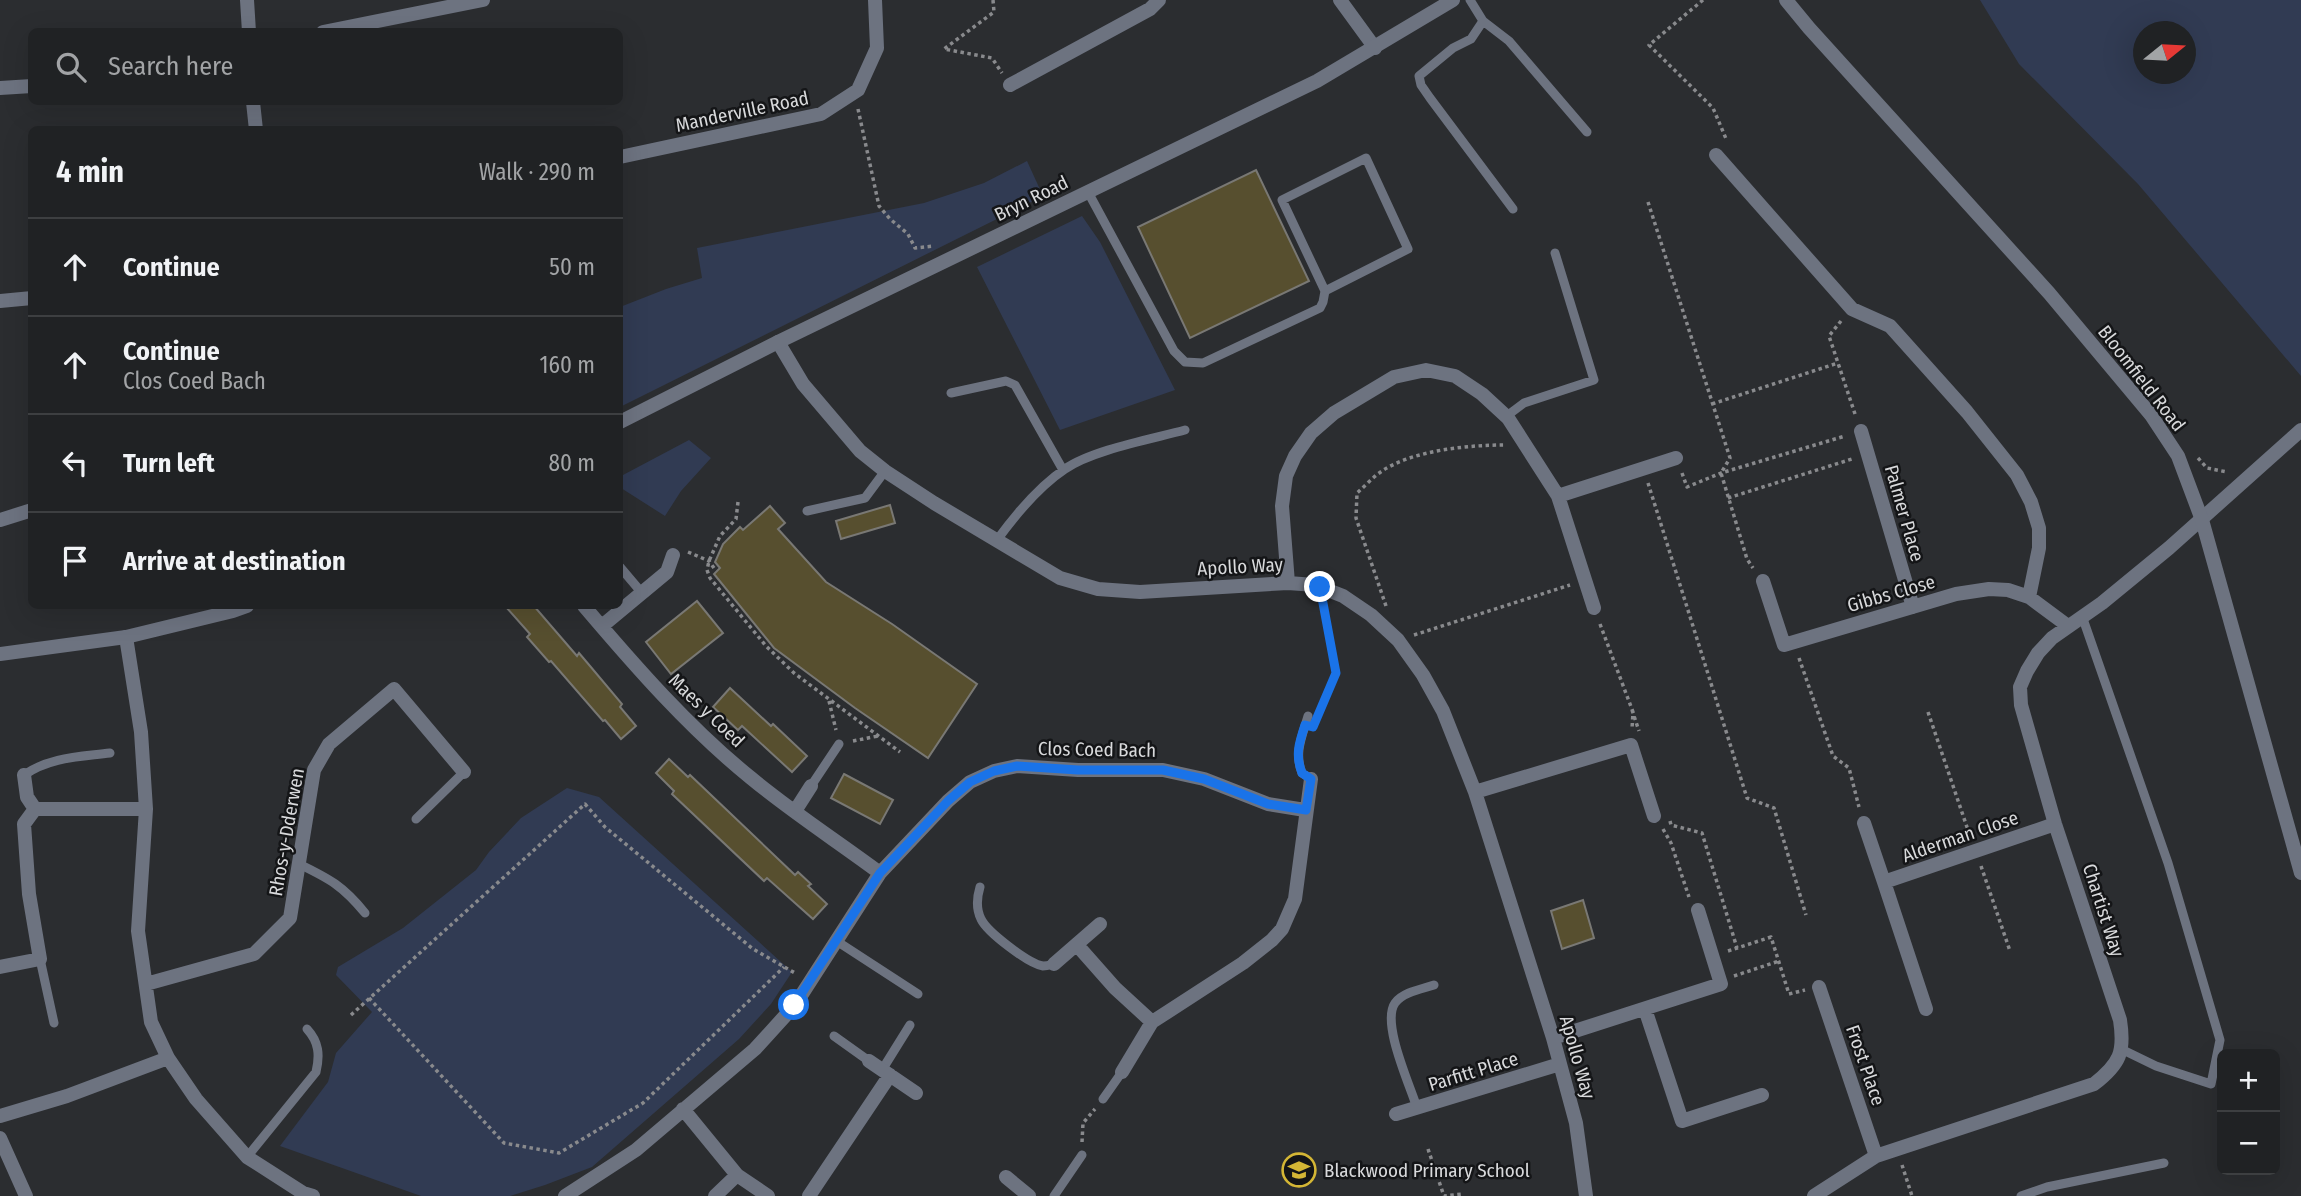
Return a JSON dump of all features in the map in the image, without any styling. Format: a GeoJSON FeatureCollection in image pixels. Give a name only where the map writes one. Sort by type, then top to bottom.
{"type":"FeatureCollection","features":[{"type":"Feature","properties":{"kind":"street"},"geometry":{"type":"LineString","coordinates":[[247,0],[249,28]]}},
{"type":"Feature","properties":{"kind":"street"},"geometry":{"type":"LineString","coordinates":[[343,28],[483,0]]}},
{"type":"Feature","properties":{"kind":"street","name":"Manderville Road"},"geometry":{"type":"LineString","coordinates":[[623,156],[821,114],[858,90],[877,48],[875,0]]}},
{"type":"Feature","properties":{"kind":"street"},"geometry":{"type":"LineString","coordinates":[[1010,85],[1150,9],[1159,0]]}},
{"type":"Feature","properties":{"kind":"street"},"geometry":{"type":"LineString","coordinates":[[1340,0],[1375,48]]}},
{"type":"Feature","properties":{"kind":"street","name":"Bryn Road"},"geometry":{"type":"LineString","coordinates":[[623,420],[778,342],[1317,81],[1453,0]]}},
{"type":"Feature","properties":{"kind":"street","name":"Bloomfield Road"},"geometry":{"type":"LineString","coordinates":[[1786,0],[2049,293],[2151,415],[2178,456],[2202,520],[2300,865]]}},
{"type":"Feature","properties":{"kind":"street"},"geometry":{"type":"LineString","coordinates":[[0,88],[28,86]]}},
{"type":"Feature","properties":{"kind":"street"},"geometry":{"type":"LineString","coordinates":[[253,105],[256,126]]}},
{"type":"Feature","properties":{"kind":"street"},"geometry":{"type":"LineString","coordinates":[[1716,155],[1852,309],[1890,326],[2017,475],[2031,502],[2039,528],[2039,548],[2029,597]]}},
{"type":"Feature","properties":{"kind":"street"},"geometry":{"type":"LineString","coordinates":[[0,301],[28,298]]}},
{"type":"Feature","properties":{"kind":"street","name":"Apollo Way"},"geometry":{"type":"LineString","coordinates":[[778,342],[803,384],[860,451],[934,503],[1060,578],[1098,589],[1140,592],[1288,583],[1320,587],[1343,596],[1371,615],[1398,640],[1423,675],[1443,711],[1475,792],[1553,1038],[1576,1123],[1586,1196]]}},
{"type":"Feature","properties":{"kind":"street"},"geometry":{"type":"LineString","coordinates":[[1288,583],[1282,506],[1286,476],[1295,456],[1311,433],[1334,413],[1394,377],[1426,370],[1455,376],[1482,394],[1508,418],[1558,496],[1594,608]]}},
{"type":"Feature","properties":{"kind":"street","name":"Chartist Way"},"geometry":{"type":"LineString","coordinates":[[2121,1049],[2123,1042],[2120,1020],[2055,824],[2021,705],[2020,687],[2038,653],[2202,520],[2301,430]]}},
{"type":"Feature","properties":{"kind":"street","name":"Palmer Place"},"geometry":{"type":"LineString","coordinates":[[1861,431],[1913,607]]}},
{"type":"Feature","properties":{"kind":"street"},"geometry":{"type":"LineString","coordinates":[[1558,496],[1676,458]]}},
{"type":"Feature","properties":{"kind":"street"},"geometry":{"type":"LineString","coordinates":[[0,520],[28,511]]}},
{"type":"Feature","properties":{"kind":"street"},"geometry":{"type":"LineString","coordinates":[[623,609],[667,572],[680,554]]}},
{"type":"Feature","properties":{"kind":"street"},"geometry":{"type":"LineString","coordinates":[[1763,581],[1784,645],[1794,642]]}},
{"type":"Feature","properties":{"kind":"street","name":"Gibbs Close"},"geometry":{"type":"LineString","coordinates":[[1794,642],[1956,594],[1989,589],[2008,590],[2029,597],[2068,626]]}},
{"type":"Feature","properties":{"kind":"street"},"geometry":{"type":"LineString","coordinates":[[0,654],[126,637],[239,609]]}},
{"type":"Feature","properties":{"kind":"street","name":"Maes y Coed"},"geometry":{"type":"LineString","coordinates":[[587,609],[706,738],[751,778],[880,873]]}},
{"type":"Feature","properties":{"kind":"street"},"geometry":{"type":"LineString","coordinates":[[602,626],[623,609]]}},
{"type":"Feature","properties":{"kind":"street"},"geometry":{"type":"LineString","coordinates":[[126,637],[141,732],[146,809],[138,932],[151,1022],[168,1058],[196,1099],[247,1157],[303,1193],[313,1196]]}},
{"type":"Feature","properties":{"kind":"street","name":"Rhos-y-Dderwen"},"geometry":{"type":"LineString","coordinates":[[146,984],[254,954],[290,918],[314,770],[330,744],[394,689],[464,772]]}},
{"type":"Feature","properties":{"kind":"street"},"geometry":{"type":"LineString","coordinates":[[1475,792],[1636,740],[1660,814]]}},
{"type":"Feature","properties":{"kind":"street","name":"Clos Coed Bach"},"geometry":{"type":"LineString","coordinates":[[565,1196],[636,1150],[755,1049],[794,1005],[880,873],[948,801],[970,782],[994,771],[1017,766],[1078,770],[1163,770],[1204,779],[1268,804],[1306,810]]}},
{"type":"Feature","properties":{"kind":"street"},"geometry":{"type":"LineString","coordinates":[[24,775],[27,797],[35,809]]}},
{"type":"Feature","properties":{"kind":"street"},"geometry":{"type":"LineString","coordinates":[[1122,1072],[1152,1022],[1243,963],[1282,929],[1295,898],[1311,779]]}},
{"type":"Feature","properties":{"kind":"street"},"geometry":{"type":"LineString","coordinates":[[795,811],[811,786]]}},
{"type":"Feature","properties":{"kind":"street"},"geometry":{"type":"LineString","coordinates":[[35,809],[146,809]]}},
{"type":"Feature","properties":{"kind":"street"},"geometry":{"type":"LineString","coordinates":[[0,967],[40,959],[29,894],[24,824],[35,809]]}},
{"type":"Feature","properties":{"kind":"street"},"geometry":{"type":"LineString","coordinates":[[1864,823],[1884,882]]}},
{"type":"Feature","properties":{"kind":"street","name":"Alderman Close"},"geometry":{"type":"LineString","coordinates":[[1926,1009],[1884,882],[2055,824]]}},
{"type":"Feature","properties":{"kind":"street"},"geometry":{"type":"LineString","coordinates":[[1553,1038],[1721,984],[1698,910]]}},
{"type":"Feature","properties":{"kind":"street"},"geometry":{"type":"LineString","coordinates":[[1054,964],[1100,924]]}},
{"type":"Feature","properties":{"kind":"street"},"geometry":{"type":"LineString","coordinates":[[1077,945],[1115,988],[1152,1022]]}},
{"type":"Feature","properties":{"kind":"street","name":"Frost Place"},"geometry":{"type":"LineString","coordinates":[[1819,987],[1876,1156]]}},
{"type":"Feature","properties":{"kind":"street"},"geometry":{"type":"LineString","coordinates":[[1645,1009],[1682,1121],[1762,1095]]}},
{"type":"Feature","properties":{"kind":"street"},"geometry":{"type":"LineString","coordinates":[[1814,1196],[1876,1156],[2094,1084],[2109,1072],[2121,1049]]}},
{"type":"Feature","properties":{"kind":"street"},"geometry":{"type":"LineString","coordinates":[[0,1116],[67,1096],[168,1058]]}},
{"type":"Feature","properties":{"kind":"street"},"geometry":{"type":"LineString","coordinates":[[869,1061],[916,1093]]}},
{"type":"Feature","properties":{"kind":"street","name":"Parfitt Place"},"geometry":{"type":"LineString","coordinates":[[1396,1114],[1560,1064]]}},
{"type":"Feature","properties":{"kind":"street"},"geometry":{"type":"LineString","coordinates":[[809,1196],[886,1073]]}},
{"type":"Feature","properties":{"kind":"street"},"geometry":{"type":"LineString","coordinates":[[683,1109],[737,1175],[768,1196]]}},
{"type":"Feature","properties":{"kind":"street"},"geometry":{"type":"LineString","coordinates":[[0,1138],[26,1196]]}},
{"type":"Feature","properties":{"kind":"street"},"geometry":{"type":"LineString","coordinates":[[715,1196],[737,1175]]}},
{"type":"Feature","properties":{"kind":"street"},"geometry":{"type":"LineString","coordinates":[[1006,1177],[1029,1196]]}},
{"type":"Feature","properties":{"kind":"lane"},"geometry":{"type":"LineString","coordinates":[[1470,0],[1483,21],[1509,41],[1587,132]]}},
{"type":"Feature","properties":{"kind":"lane"},"geometry":{"type":"LineString","coordinates":[[1483,21],[1471,39],[1452,48],[1419,76],[1421,85],[1430,98],[1513,209]]}},
{"type":"Feature","properties":{"kind":"lane"},"geometry":{"type":"LineString","coordinates":[[1088,192],[1174,351],[1185,362],[1193,364],[1208,362],[1320,307],[1325,291],[1282,200],[1366,158],[1408,249],[1325,291]]}},
{"type":"Feature","properties":{"kind":"lane"},"geometry":{"type":"LineString","coordinates":[[1508,418],[1508,415],[1524,403],[1594,380],[1555,254]]}},
{"type":"Feature","properties":{"kind":"lane"},"geometry":{"type":"LineString","coordinates":[[951,393],[1006,381],[1015,385],[1063,470]]}},
{"type":"Feature","properties":{"kind":"lane"},"geometry":{"type":"LineString","coordinates":[[997,540],[1016,514],[1063,470],[1091,456],[1185,430]]}},
{"type":"Feature","properties":{"kind":"lane"},"geometry":{"type":"LineString","coordinates":[[807,511],[865,498],[885,471]]}},
{"type":"Feature","properties":{"kind":"lane"},"geometry":{"type":"LineString","coordinates":[[623,571],[642,593]]}},
{"type":"Feature","properties":{"kind":"lane"},"geometry":{"type":"LineString","coordinates":[[2082,617],[2168,863],[2220,1040],[2211,1084],[2156,1066],[2121,1049]]}},
{"type":"Feature","properties":{"kind":"lane"},"geometry":{"type":"LineString","coordinates":[[1306,721],[1297,761],[1302,773],[1311,779]]}},
{"type":"Feature","properties":{"kind":"lane"},"geometry":{"type":"LineString","coordinates":[[811,786],[839,744]]}},
{"type":"Feature","properties":{"kind":"lane"},"geometry":{"type":"LineString","coordinates":[[24,775],[39,764],[110,753]]}},
{"type":"Feature","properties":{"kind":"lane"},"geometry":{"type":"LineString","coordinates":[[416,819],[464,772]]}},
{"type":"Feature","properties":{"kind":"lane"},"geometry":{"type":"LineString","coordinates":[[299,864],[338,885],[365,913]]}},
{"type":"Feature","properties":{"kind":"lane"},"geometry":{"type":"LineString","coordinates":[[980,887],[979,917],[992,933],[1035,963],[1045,966],[1054,964]]}},
{"type":"Feature","properties":{"kind":"lane"},"geometry":{"type":"LineString","coordinates":[[835,940],[918,994]]}},
{"type":"Feature","properties":{"kind":"lane"},"geometry":{"type":"LineString","coordinates":[[40,959],[54,1023]]}},
{"type":"Feature","properties":{"kind":"lane"},"geometry":{"type":"LineString","coordinates":[[1417,1108],[1392,1031],[1391,1015],[1394,1004],[1403,996],[1434,985]]}},
{"type":"Feature","properties":{"kind":"lane"},"geometry":{"type":"LineString","coordinates":[[886,1073],[910,1025]]}},
{"type":"Feature","properties":{"kind":"lane"},"geometry":{"type":"LineString","coordinates":[[247,1157],[316,1072],[319,1059],[317,1044],[307,1029]]}},
{"type":"Feature","properties":{"kind":"lane"},"geometry":{"type":"LineString","coordinates":[[834,1036],[869,1061]]}},
{"type":"Feature","properties":{"kind":"lane"},"geometry":{"type":"LineString","coordinates":[[1103,1099],[1122,1072]]}},
{"type":"Feature","properties":{"kind":"lane"},"geometry":{"type":"LineString","coordinates":[[1054,1196],[1082,1155]]}},
{"type":"Feature","properties":{"kind":"lane"},"geometry":{"type":"LineString","coordinates":[[2021,1196],[2047,1187],[2164,1163]]}},
{"type":"Feature","properties":{"kind":"path"},"geometry":{"type":"LineString","coordinates":[[993,0],[994,12],[944,49],[992,58],[1010,85]]}},
{"type":"Feature","properties":{"kind":"path"},"geometry":{"type":"LineString","coordinates":[[1703,0],[1648,45],[1713,108],[1727,142],[1716,155]]}},
{"type":"Feature","properties":{"kind":"path"},"geometry":{"type":"LineString","coordinates":[[857,105],[879,206],[908,234],[915,248],[936,246]]}},
{"type":"Feature","properties":{"kind":"path"},"geometry":{"type":"LineString","coordinates":[[1648,202],[1730,458],[1721,473],[1728,498],[1747,559],[1763,581]]}},
{"type":"Feature","properties":{"kind":"path"},"geometry":{"type":"LineString","coordinates":[[1676,458],[1687,487],[1721,473],[1861,431],[1829,336],[1852,309]]}},
{"type":"Feature","properties":{"kind":"path"},"geometry":{"type":"LineString","coordinates":[[1712,404],[1838,363]]}},
{"type":"Feature","properties":{"kind":"path"},"geometry":{"type":"LineString","coordinates":[[1526,446],[1475,445],[1416,456],[1382,471],[1357,493],[1356,518],[1398,640],[1586,581]]}},
{"type":"Feature","properties":{"kind":"path"},"geometry":{"type":"LineString","coordinates":[[2178,456],[2192,452],[2207,468],[2226,472],[2234,470]]}},
{"type":"Feature","properties":{"kind":"path"},"geometry":{"type":"LineString","coordinates":[[1728,498],[1868,454]]}},
{"type":"Feature","properties":{"kind":"path"},"geometry":{"type":"LineString","coordinates":[[1644,468],[1746,798],[1774,808],[1806,915]]}},
{"type":"Feature","properties":{"kind":"path"},"geometry":{"type":"LineString","coordinates":[[738,502],[736,519],[720,536],[709,561],[706,570],[710,578],[766,646],[794,673],[900,752]]}},
{"type":"Feature","properties":{"kind":"path"},"geometry":{"type":"LineString","coordinates":[[680,554],[709,561],[716,571]]}},
{"type":"Feature","properties":{"kind":"path"},"geometry":{"type":"LineString","coordinates":[[1306,721],[1313,727],[1336,673],[1320,587]]}},
{"type":"Feature","properties":{"kind":"path"},"geometry":{"type":"LineString","coordinates":[[1594,608],[1632,710],[1636,740]]}},
{"type":"Feature","properties":{"kind":"path"},"geometry":{"type":"LineString","coordinates":[[1794,642],[1833,756],[1849,768],[1864,823]]}},
{"type":"Feature","properties":{"kind":"path"},"geometry":{"type":"LineString","coordinates":[[829,701],[839,744],[878,736]]}},
{"type":"Feature","properties":{"kind":"path"},"geometry":{"type":"LineString","coordinates":[[1632,710],[1636,740]]}},
{"type":"Feature","properties":{"kind":"path"},"geometry":{"type":"LineString","coordinates":[[1928,712],[2010,951]]}},
{"type":"Feature","properties":{"kind":"path"},"geometry":{"type":"LineString","coordinates":[[351,1015],[585,804],[605,827],[753,949],[809,981]]}},
{"type":"Feature","properties":{"kind":"path"},"geometry":{"type":"LineString","coordinates":[[1660,814],[1690,901],[1698,910]]}},
{"type":"Feature","properties":{"kind":"path"},"geometry":{"type":"LineString","coordinates":[[1660,814],[1671,825],[1702,833],[1737,948]]}},
{"type":"Feature","properties":{"kind":"path"},"geometry":{"type":"LineString","coordinates":[[1712,956],[1771,937],[1789,994],[1819,987]]}},
{"type":"Feature","properties":{"kind":"path"},"geometry":{"type":"LineString","coordinates":[[1720,980],[1779,961]]}},
{"type":"Feature","properties":{"kind":"path"},"geometry":{"type":"LineString","coordinates":[[369,998],[504,1143],[559,1153],[643,1103],[784,967]]}},
{"type":"Feature","properties":{"kind":"path"},"geometry":{"type":"LineString","coordinates":[[1082,1155],[1083,1123],[1103,1099]]}},
{"type":"Feature","properties":{"kind":"path"},"geometry":{"type":"LineString","coordinates":[[1428,1149],[1444,1196],[1462,1194]]}},
{"type":"Feature","properties":{"kind":"path"},"geometry":{"type":"LineString","coordinates":[[1903,1167],[1912,1196]]}},
{"type":"Feature","properties":{"kind":"shaded area"},"geometry":{"type":"Polygon","coordinates":[[[1980,0],[2301,0],[2301,376],[2138,184],[2019,64],[1980,0]]]}},
{"type":"Feature","properties":{"kind":"shaded area"},"geometry":{"type":"Polygon","coordinates":[[[1027,161],[1043,196],[623,406],[623,306],[702,278],[697,248],[924,203],[984,183],[1027,161]]]}},
{"type":"Feature","properties":{"kind":"shaded area"},"geometry":{"type":"Polygon","coordinates":[[[1082,216],[1100,242],[1175,390],[1060,430],[977,267],[1082,216]]]}},
{"type":"Feature","properties":{"kind":"shaded area"},"geometry":{"type":"Polygon","coordinates":[[[689,440],[711,458],[681,491],[665,516],[623,489],[623,475],[689,440]]]}},
{"type":"Feature","properties":{"kind":"shaded area"},"geometry":{"type":"Polygon","coordinates":[[[567,788],[599,797],[792,972],[771,1004],[739,1039],[592,1167],[510,1196],[421,1196],[280,1146],[328,1082],[336,1053],[372,1012],[336,975],[338,967],[403,928],[476,870],[521,818],[567,788]]]}},
{"type":"Feature","properties":{"kind":"building"},"geometry":{"type":"Polygon","coordinates":[[[1256,170],[1309,281],[1190,338],[1138,227],[1256,170]]]}},
{"type":"Feature","properties":{"kind":"building"},"geometry":{"type":"Polygon","coordinates":[[[890,505],[895,523],[841,539],[836,521],[890,505]]]}},
{"type":"Feature","properties":{"kind":"building"},"geometry":{"type":"Polygon","coordinates":[[[770,506],[785,523],[778,529],[826,582],[892,624],[977,684],[928,758],[774,648],[714,574],[720,568],[715,562],[723,544],[740,527],[743,530],[770,506]]]}},
{"type":"Feature","properties":{"kind":"building"},"geometry":{"type":"Polygon","coordinates":[[[697,601],[723,633],[671,674],[646,642],[697,601]]]}},
{"type":"Feature","properties":{"kind":"building"},"geometry":{"type":"Polygon","coordinates":[[[508,609],[537,609],[577,656],[579,653],[622,704],[620,707],[636,726],[621,739],[527,637],[530,634],[508,609]]]}},
{"type":"Feature","properties":{"kind":"building"},"geometry":{"type":"Polygon","coordinates":[[[730,688],[807,756],[792,772],[742,726],[738,730],[713,707],[730,688]]]}},
{"type":"Feature","properties":{"kind":"building"},"geometry":{"type":"Polygon","coordinates":[[[669,759],[688,777],[690,775],[795,875],[798,872],[811,884],[808,886],[827,904],[813,919],[767,878],[764,881],[672,794],[674,791],[656,773],[669,759]]]}},
{"type":"Feature","properties":{"kind":"building"},"geometry":{"type":"Polygon","coordinates":[[[844,774],[893,800],[880,824],[831,798],[844,774]]]}},
{"type":"Feature","properties":{"kind":"building"},"geometry":{"type":"Polygon","coordinates":[[[1583,900],[1594,938],[1562,949],[1551,911],[1583,900]]]}},
{"type":"Feature","properties":{"kind":"place","name":"Blackwood Primary School"},"geometry":{"type":"Point","coordinates":[1299,1170]}},
{"type":"Feature","properties":{"kind":"route"},"geometry":{"type":"LineString","coordinates":[[794,1005],[880,873],[948,801],[970,782],[994,771],[1017,766],[1181,772],[1268,804],[1306,810],[1311,779],[1302,773],[1297,761],[1298,748],[1305,725],[1313,727],[1336,673],[1320,587]]}}]}
